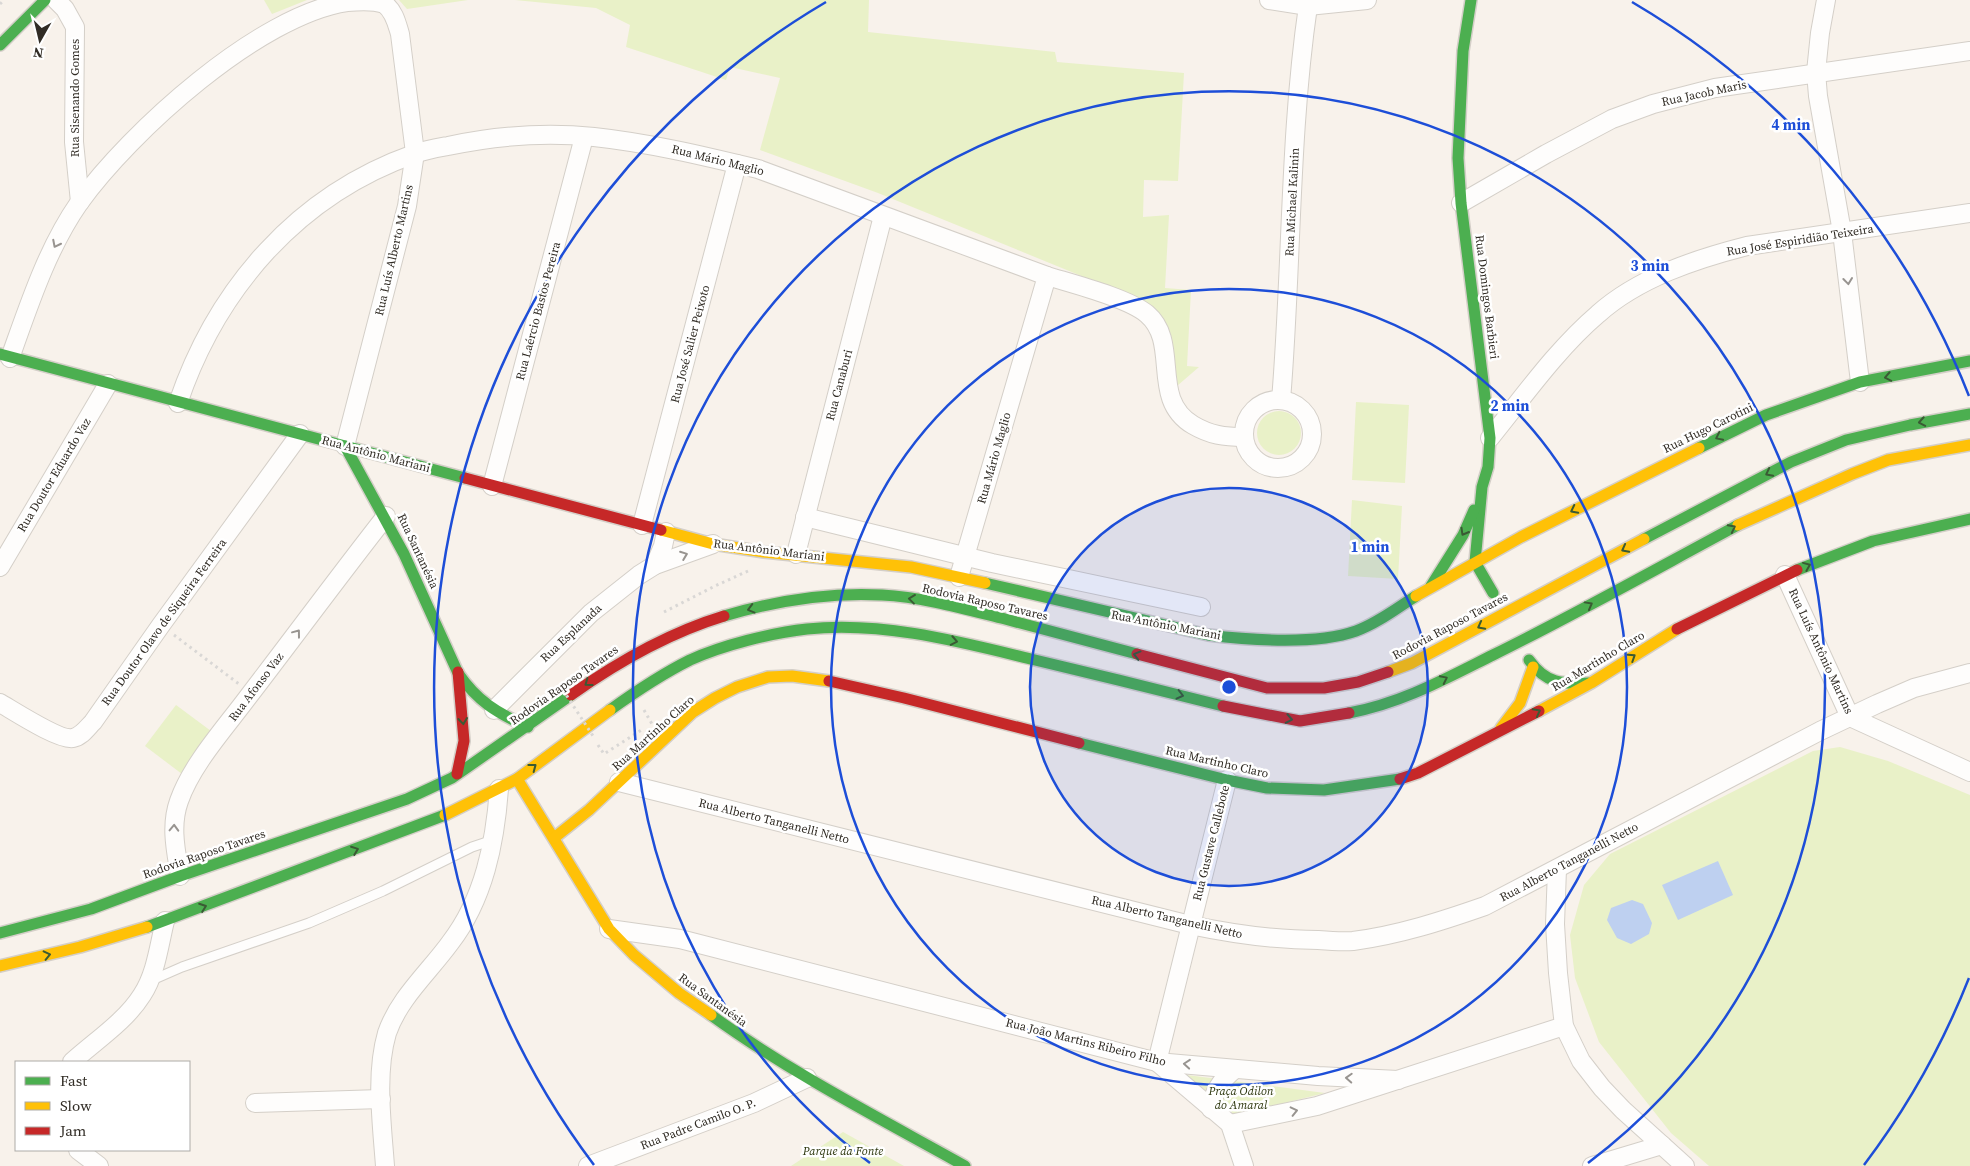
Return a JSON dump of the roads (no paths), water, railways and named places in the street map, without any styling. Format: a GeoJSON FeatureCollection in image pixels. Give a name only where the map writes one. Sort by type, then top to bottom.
{"type":"FeatureCollection","features":[{"type":"Feature","properties":{"kind":"main road"},"geometry":{"type":"LineString","coordinates":[[0,45],[45,0]]}},
{"type":"Feature","properties":{"kind":"main road","name":"Rua Domingos Barbieri"},"geometry":{"type":"LineString","coordinates":[[1472,0],[1463,51],[1459,100],[1458,158],[1461,203],[1490,438],[1488,466],[1482,487],[1475,562]]}},
{"type":"Feature","properties":{"kind":"main road","name":"Rua Antônio Mariani"},"geometry":{"type":"LineString","coordinates":[[5,356],[713,544],[764,552],[911,567],[1208,635],[1240,639],[1273,640],[1331,637],[1356,631],[1401,607],[1431,586],[1475,562]]}},
{"type":"Feature","properties":{"kind":"main road","name":"Rua Hugo Carotini"},"geometry":{"type":"LineString","coordinates":[[1475,562],[1766,414],[1860,382],[1970,361]]}},
{"type":"Feature","properties":{"kind":"main road","name":"Rodovia Raposo Tavares"},"geometry":{"type":"LineString","coordinates":[[0,933],[91,909],[180,876],[407,799],[443,784],[528,727],[616,664],[659,641],[714,618],[770,604],[834,595],[882,595],[921,600],[965,609],[1267,688],[1300,691],[1335,688],[1377,677],[1412,663],[1791,462],[1846,440],[1910,425],[1970,414]]}},
{"type":"Feature","properties":{"kind":"main road"},"geometry":{"type":"LineString","coordinates":[[0,966],[80,947],[165,921],[457,811],[517,779],[616,705],[691,660],[730,646],[764,637],[808,629],[856,628],[906,632],[970,644],[1241,710],[1300,721],[1376,708],[1416,693],[1476,664],[1741,523],[1888,460],[1970,445]]}},
{"type":"Feature","properties":{"kind":"main road","name":"Rua Santanésia"},"geometry":{"type":"LineString","coordinates":[[345,446],[386,516],[458,672],[477,696],[494,710],[508,719],[528,727]]}},
{"type":"Feature","properties":{"kind":"main road"},"geometry":{"type":"LineString","coordinates":[[1482,487],[1492,517]]}},
{"type":"Feature","properties":{"kind":"main road"},"geometry":{"type":"LineString","coordinates":[[1431,586],[1470,522],[1482,487]]}},
{"type":"Feature","properties":{"kind":"main road","name":"Rua Martinho Claro"},"geometry":{"type":"LineString","coordinates":[[554,838],[589,810],[693,712],[715,698],[754,680],[768,677],[792,676],[815,678],[904,698],[1228,780],[1267,788],[1342,789],[1395,781],[1418,773],[1494,735],[1591,683],[1673,632],[1785,575],[1873,541],[1970,519]]}},
{"type":"Feature","properties":{"kind":"main road"},"geometry":{"type":"LineString","coordinates":[[1503,560],[1521,537],[1508,535]]}},
{"type":"Feature","properties":{"kind":"main road"},"geometry":{"type":"LineString","coordinates":[[1475,562],[1489,577],[1493,593]]}},
{"type":"Feature","properties":{"kind":"main road"},"geometry":{"type":"LineString","coordinates":[[1431,586],[1489,577]]}},
{"type":"Feature","properties":{"kind":"main road"},"geometry":{"type":"LineString","coordinates":[[1494,735],[1520,704],[1531,664],[1551,682],[1591,683]]}},
{"type":"Feature","properties":{"kind":"main road","name":"Rua Santanésia"},"geometry":{"type":"LineString","coordinates":[[457,774],[464,741],[458,672]]}},
{"type":"Feature","properties":{"kind":"main road","name":"Rua Santanésia"},"geometry":{"type":"LineString","coordinates":[[517,779],[609,928],[634,955],[679,993],[755,1047],[965,1166]]}},
{"type":"Feature","properties":{"kind":"street","name":"Rua Sisenando Gomes"},"geometry":{"type":"LineString","coordinates":[[56,0],[65,9],[75,27],[74,142],[80,202]]}},
{"type":"Feature","properties":{"kind":"street"},"geometry":{"type":"LineString","coordinates":[[1269,0],[1308,6],[1368,0]]}},
{"type":"Feature","properties":{"kind":"street"},"geometry":{"type":"LineString","coordinates":[[1826,0],[1816,72],[1818,96],[1842,232],[1860,382]]}},
{"type":"Feature","properties":{"kind":"street","name":"Rua Luís Alberto Martins"},"geometry":{"type":"LineString","coordinates":[[5,356],[38,281],[67,222],[80,202],[142,131],[209,73],[241,50],[277,28],[302,16],[342,3],[358,1],[377,2],[384,4],[394,17],[400,34],[415,153],[407,206],[345,446]]}},
{"type":"Feature","properties":{"kind":"street","name":"Rua Michael Kalinin"},"geometry":{"type":"LineString","coordinates":[[1281,400],[1293,175],[1302,45],[1308,6]]}},
{"type":"Feature","properties":{"kind":"street","name":"Rua Jacob Maris"},"geometry":{"type":"LineString","coordinates":[[1461,203],[1612,119],[1653,104],[1715,88],[1970,51]]}},
{"type":"Feature","properties":{"kind":"street","name":"Rua Mário Maglio"},"geometry":{"type":"LineString","coordinates":[[178,403],[196,356],[214,321],[238,284],[261,258],[293,226],[354,182],[415,153],[484,139],[518,136],[584,137],[656,146],[737,164],[758,169],[821,191],[883,216],[1048,276],[959,577]]}},
{"type":"Feature","properties":{"kind":"street","name":"Rua Laércio Bastos Pereira"},"geometry":{"type":"LineString","coordinates":[[492,486],[584,137]]}},
{"type":"Feature","properties":{"kind":"street","name":"Rua José Salier Peixoto"},"geometry":{"type":"LineString","coordinates":[[642,525],[737,164]]}},
{"type":"Feature","properties":{"kind":"street","name":"Rua José Espiridião Teixeira"},"geometry":{"type":"LineString","coordinates":[[1490,438],[1567,346],[1598,313],[1625,294],[1660,275],[1715,254],[1773,242],[1970,213]]}},
{"type":"Feature","properties":{"kind":"street","name":"Rua Canaburi"},"geometry":{"type":"LineString","coordinates":[[796,554],[883,216]]}},
{"type":"Feature","properties":{"kind":"street"},"geometry":{"type":"LineString","coordinates":[[1048,276],[1114,298],[1147,314],[1161,340],[1170,400],[1180,415],[1210,434],[1228,438],[1244,437]]}},
{"type":"Feature","properties":{"kind":"street","name":"Rua Doutor Eduardo Vaz"},"geometry":{"type":"LineString","coordinates":[[0,567],[108,384]]}},
{"type":"Feature","properties":{"kind":"street"},"geometry":{"type":"LineString","coordinates":[[1281,400],[1292,402],[1302,409],[1309,419],[1312,430],[1312,442],[1307,453],[1298,462],[1288,467],[1276,468],[1264,465],[1254,458],[1247,449],[1244,437],[1245,425],[1250,414],[1258,406],[1269,401],[1281,400]]}},
{"type":"Feature","properties":{"kind":"street","name":"Rua Doutor Olavo de Siqueira Ferreira"},"geometry":{"type":"LineString","coordinates":[[0,703],[61,738],[75,738],[82,734],[93,722],[300,434]]}},
{"type":"Feature","properties":{"kind":"street","name":"Rua Afonso Vaz"},"geometry":{"type":"LineString","coordinates":[[180,876],[174,834],[175,818],[179,800],[199,764],[386,516]]}},
{"type":"Feature","properties":{"kind":"street","name":"Rua Antônio Mariani"},"geometry":{"type":"LineString","coordinates":[[805,517],[966,556],[1201,607]]}},
{"type":"Feature","properties":{"kind":"street"},"geometry":{"type":"LineString","coordinates":[[655,565],[663,546],[666,532]]}},
{"type":"Feature","properties":{"kind":"street","name":"Rua Esplanada"},"geometry":{"type":"LineString","coordinates":[[494,710],[591,612],[639,575],[655,565],[713,544]]}},
{"type":"Feature","properties":{"kind":"street","name":"Rua Luís Antônio Martins"},"geometry":{"type":"LineString","coordinates":[[1785,575],[1850,717],[1970,772]]}},
{"type":"Feature","properties":{"kind":"street","name":"Rua Alberto Tanganelli Netto"},"geometry":{"type":"LineString","coordinates":[[619,782],[1190,925],[1233,934],[1277,939],[1351,941],[1389,935],[1435,924],[1485,906],[1850,717],[1914,688],[1970,674]]}},
{"type":"Feature","properties":{"kind":"street","name":"Rua Gustave Callebote"},"geometry":{"type":"LineString","coordinates":[[1157,1062],[1228,780]]}},
{"type":"Feature","properties":{"kind":"street"},"geometry":{"type":"LineString","coordinates":[[385,1166],[381,1061],[389,1028],[410,992],[452,941],[472,906],[481,885],[494,840],[499,789]]}},
{"type":"Feature","properties":{"kind":"street"},"geometry":{"type":"LineString","coordinates":[[1556,869],[1555,924],[1564,1026],[1581,1061],[1602,1088],[1685,1166]]}},
{"type":"Feature","properties":{"kind":"street"},"geometry":{"type":"LineString","coordinates":[[73,1061],[134,1006],[149,982],[165,921]]}},
{"type":"Feature","properties":{"kind":"street","name":"Rua João Martins Ribeiro Filho"},"geometry":{"type":"LineString","coordinates":[[609,928],[680,939],[1157,1062],[1318,1076],[1398,1080],[1466,1056],[1564,1026]]}},
{"type":"Feature","properties":{"kind":"street"},"geometry":{"type":"LineString","coordinates":[[1157,1062],[1230,1124],[1244,1166]]}},
{"type":"Feature","properties":{"kind":"street"},"geometry":{"type":"LineString","coordinates":[[1211,1109],[1215,1091],[1226,1076],[1235,1068]]}},
{"type":"Feature","properties":{"kind":"street"},"geometry":{"type":"LineString","coordinates":[[1317,1106],[1322,1088],[1318,1076]]}},
{"type":"Feature","properties":{"kind":"street","name":"Rua Padre Camilo O. P."},"geometry":{"type":"LineString","coordinates":[[588,1166],[754,1103],[807,1078]]}},
{"type":"Feature","properties":{"kind":"street"},"geometry":{"type":"LineString","coordinates":[[1230,1124],[1317,1106],[1398,1080]]}},
{"type":"Feature","properties":{"kind":"street"},"geometry":{"type":"LineString","coordinates":[[255,1103],[381,1099]]}},
{"type":"Feature","properties":{"kind":"street"},"geometry":{"type":"LineString","coordinates":[[1592,1166],[1662,1145]]}},
{"type":"Feature","properties":{"kind":"street"},"geometry":{"type":"LineString","coordinates":[[79,1151],[99,1166]]}},
{"type":"Feature","properties":{"kind":"lane"},"geometry":{"type":"LineString","coordinates":[[149,982],[182,967],[309,923],[383,891],[472,847],[494,840]]}},
{"type":"Feature","properties":{"kind":"water"},"geometry":{"type":"Polygon","coordinates":[[[1718,861],[1733,895],[1678,920],[1662,885],[1718,861]]]}},
{"type":"Feature","properties":{"kind":"water"},"geometry":{"type":"Polygon","coordinates":[[[1632,900],[1643,904],[1652,923],[1649,934],[1631,944],[1617,938],[1607,920],[1611,908],[1632,900]]]}},
{"type":"Feature","properties":{"kind":"park label","name":"Praça Odilon do Amaral"},"geometry":{"type":"Point","coordinates":[1241,1098]}},
{"type":"Feature","properties":{"kind":"park label","name":"Parque da Fonte"},"geometry":{"type":"Point","coordinates":[843,1151]}}]}
